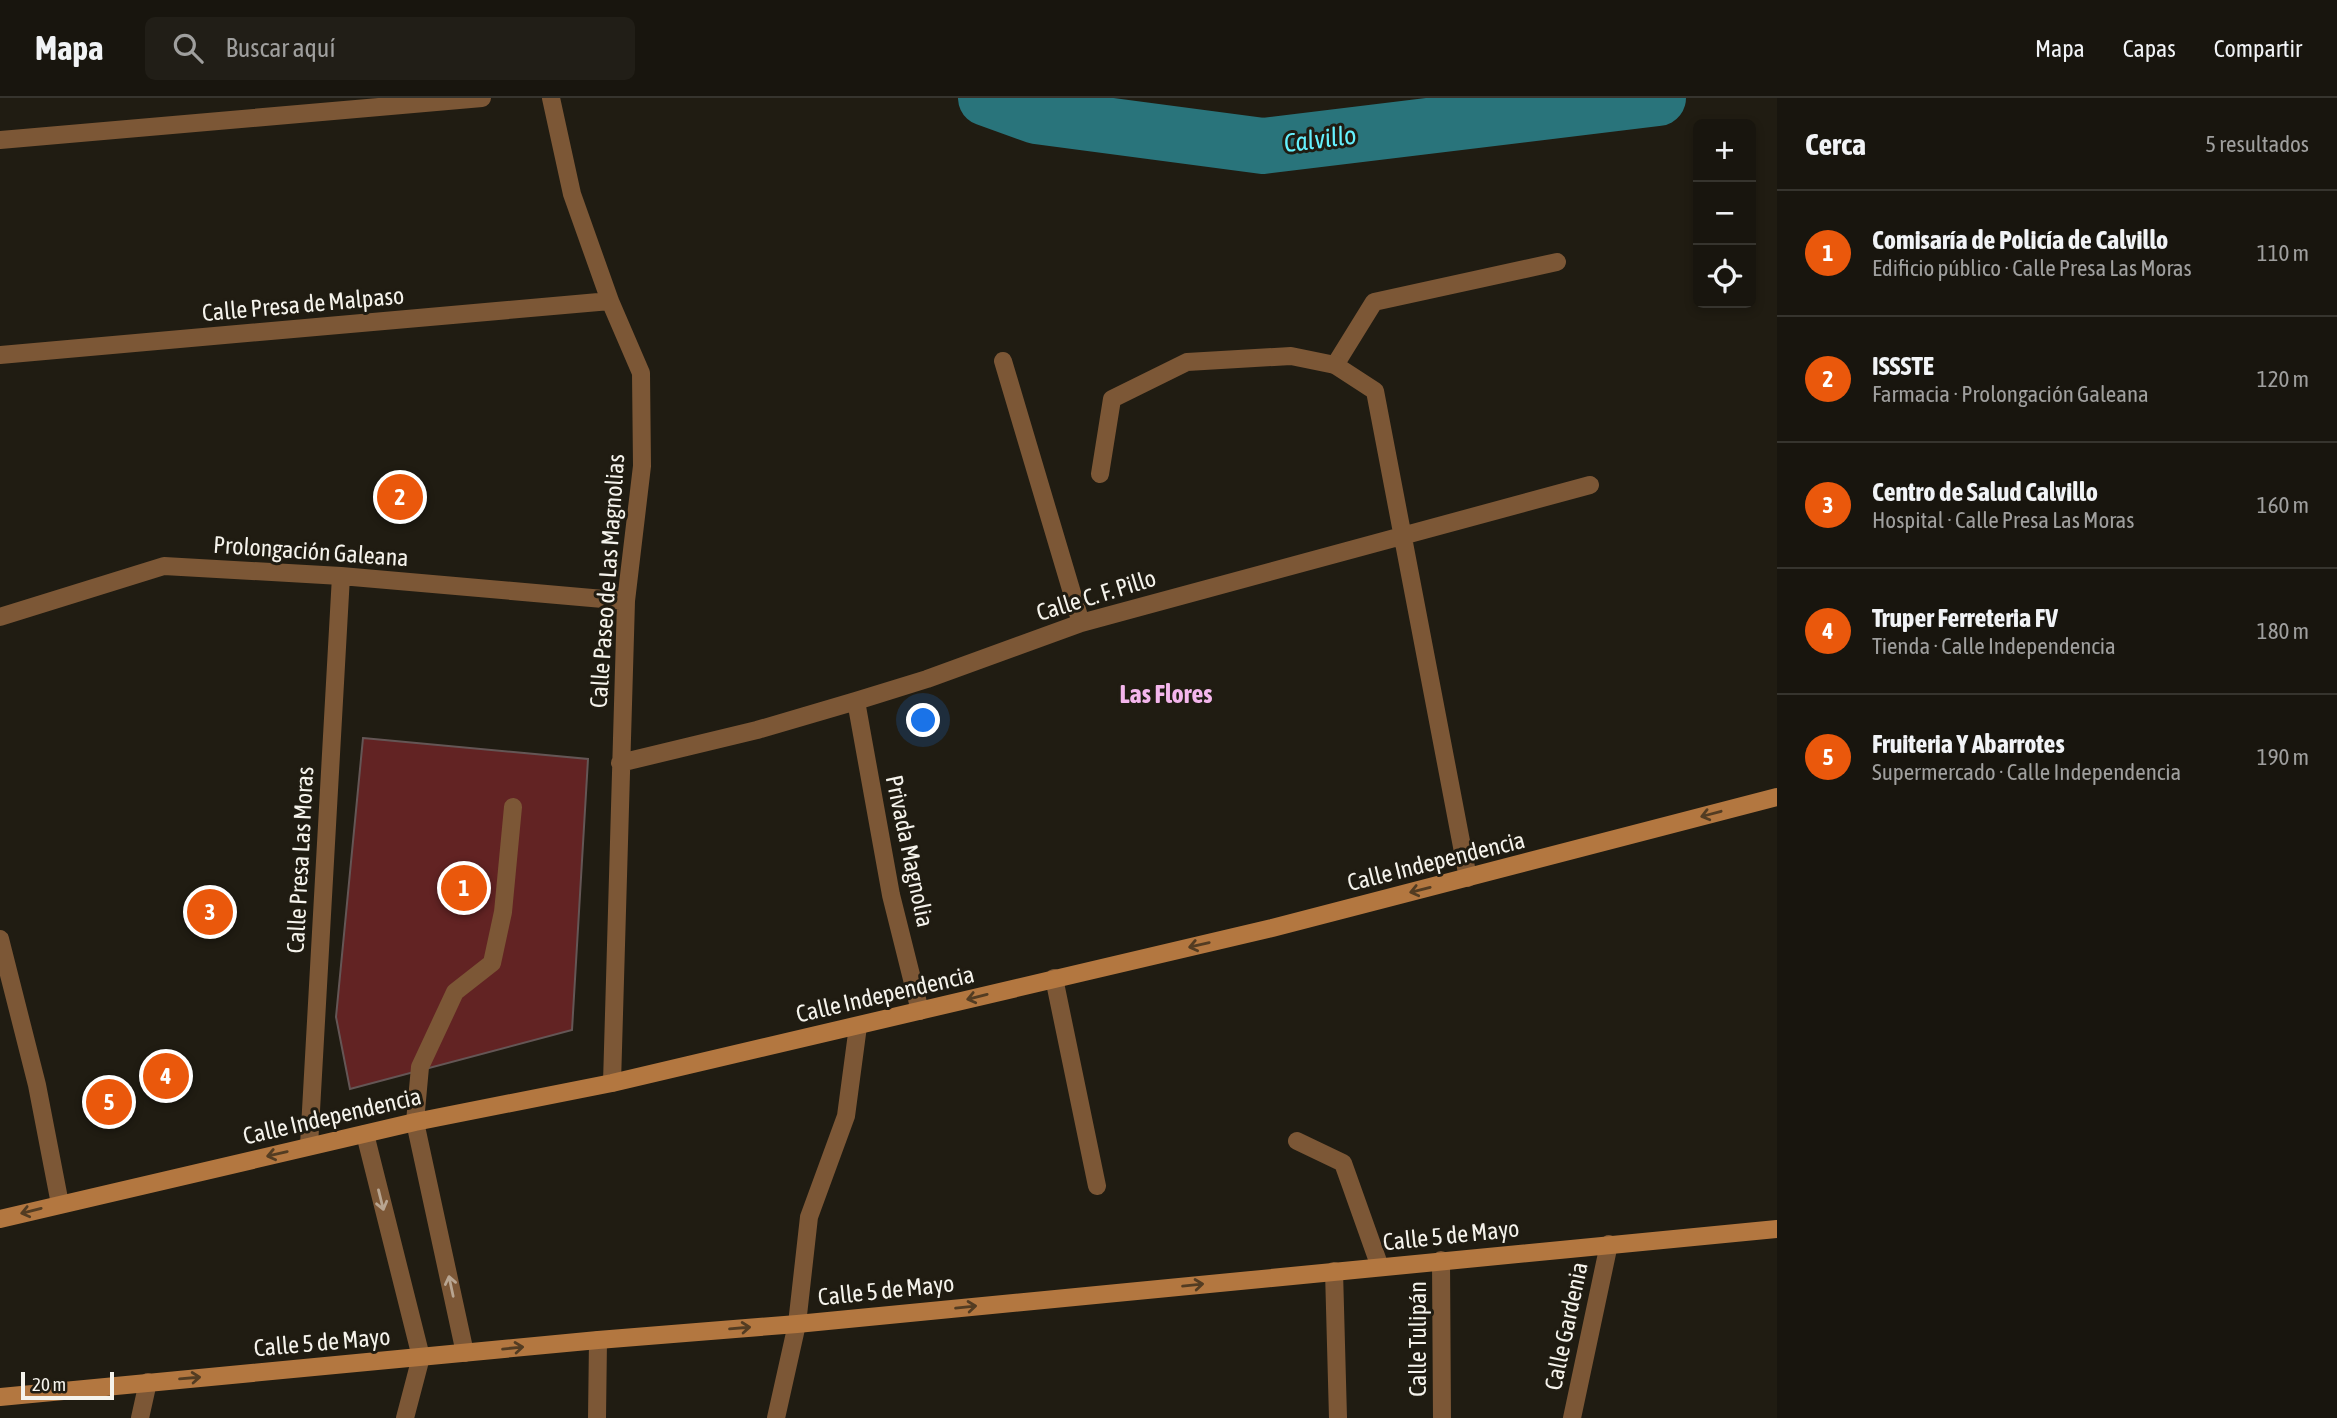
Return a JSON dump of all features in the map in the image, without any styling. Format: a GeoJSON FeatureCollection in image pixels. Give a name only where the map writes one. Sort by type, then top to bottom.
{"type":"FeatureCollection","features":[{"type":"Feature","properties":{"kind":"main road","name":"Calle Independencia"},"geometry":{"type":"LineString","coordinates":[[0,1219],[415,1122],[611,1083],[1272,928],[1777,797]]}},
{"type":"Feature","properties":{"kind":"main road","name":"Calle 5 de Mayo"},"geometry":{"type":"LineString","coordinates":[[0,1397],[598,1340],[797,1324],[1777,1229]]}},
{"type":"Feature","properties":{"kind":"street"},"geometry":{"type":"LineString","coordinates":[[0,140],[482,98]]}},
{"type":"Feature","properties":{"kind":"street","name":"Calle Paseo de Las Magnolias"},"geometry":{"type":"LineString","coordinates":[[551,98],[572,194],[610,301],[641,373],[642,466],[626,601],[611,1083]]}},
{"type":"Feature","properties":{"kind":"street"},"geometry":{"type":"LineString","coordinates":[[1335,365],[1374,302],[1557,262]]}},
{"type":"Feature","properties":{"kind":"street","name":"Calle Presa de Malpaso"},"geometry":{"type":"LineString","coordinates":[[0,355],[610,301]]}},
{"type":"Feature","properties":{"kind":"street"},"geometry":{"type":"LineString","coordinates":[[1100,474],[1112,399],[1187,362],[1292,356],[1335,365],[1375,391],[1468,878]]}},
{"type":"Feature","properties":{"kind":"street"},"geometry":{"type":"LineString","coordinates":[[1003,361],[1082,623]]}},
{"type":"Feature","properties":{"kind":"street","name":"Calle C. F. Pillo"},"geometry":{"type":"LineString","coordinates":[[620,763],[757,730],[856,701],[927,679],[1082,623],[1590,485]]}},
{"type":"Feature","properties":{"kind":"street","name":"Prolongación Galeana"},"geometry":{"type":"LineString","coordinates":[[0,617],[164,566],[341,576],[626,601]]}},
{"type":"Feature","properties":{"kind":"street","name":"Calle Presa Las Moras"},"geometry":{"type":"LineString","coordinates":[[309,1146],[341,576]]}},
{"type":"Feature","properties":{"kind":"street","name":"Privada Magnolia"},"geometry":{"type":"LineString","coordinates":[[856,701],[891,895],[920,1011]]}},
{"type":"Feature","properties":{"kind":"street"},"geometry":{"type":"LineString","coordinates":[[465,1353],[415,1122],[420,1067],[455,992],[492,963],[503,912],[513,807]]}},
{"type":"Feature","properties":{"kind":"street"},"geometry":{"type":"LineString","coordinates":[[0,939],[37,1085],[60,1204]]}},
{"type":"Feature","properties":{"kind":"street"},"geometry":{"type":"LineString","coordinates":[[1054,978],[1097,1186]]}},
{"type":"Feature","properties":{"kind":"street"},"geometry":{"type":"LineString","coordinates":[[776,1418],[797,1324],[809,1217],[846,1116],[858,1026]]}},
{"type":"Feature","properties":{"kind":"street"},"geometry":{"type":"LineString","coordinates":[[365,1134],[421,1357],[405,1418]]}},
{"type":"Feature","properties":{"kind":"street"},"geometry":{"type":"LineString","coordinates":[[1297,1142],[1343,1163],[1380,1266]]}},
{"type":"Feature","properties":{"kind":"street","name":"Calle Gardenia"},"geometry":{"type":"LineString","coordinates":[[1572,1418],[1609,1244]]}},
{"type":"Feature","properties":{"kind":"street","name":"Calle Tulipán"},"geometry":{"type":"LineString","coordinates":[[1441,1260],[1442,1418]]}},
{"type":"Feature","properties":{"kind":"street"},"geometry":{"type":"LineString","coordinates":[[1334,1271],[1338,1418]]}},
{"type":"Feature","properties":{"kind":"street"},"geometry":{"type":"LineString","coordinates":[[597,1418],[598,1340]]}},
{"type":"Feature","properties":{"kind":"street"},"geometry":{"type":"LineString","coordinates":[[140,1418],[148,1382]]}},
{"type":"Feature","properties":{"kind":"building"},"geometry":{"type":"Polygon","coordinates":[[[363,738],[588,759],[572,1030],[350,1089],[336,1017],[363,738]]]}},
{"type":"Feature","properties":{"kind":"waterway","name":"Calvillo"},"geometry":{"type":"LineString","coordinates":[[986,98],[1036,116],[1263,146],[1658,98]]}},
{"type":"Feature","properties":{"kind":"place","name":"ISSSTE"},"geometry":{"type":"Point","coordinates":[400,497]}},
{"type":"Feature","properties":{"kind":"place","name":"Comisaría de Policía de Calvillo"},"geometry":{"type":"Point","coordinates":[464,888]}},
{"type":"Feature","properties":{"kind":"place","name":"Centro de Salud Calvillo"},"geometry":{"type":"Point","coordinates":[210,912]}},
{"type":"Feature","properties":{"kind":"place","name":"Truper Ferreteria FV"},"geometry":{"type":"Point","coordinates":[166,1076]}},
{"type":"Feature","properties":{"kind":"place","name":"Fruiteria Y Abarrotes"},"geometry":{"type":"Point","coordinates":[109,1102]}},
{"type":"Feature","properties":{"kind":"district","name":"Las Flores"},"geometry":{"type":"Point","coordinates":[1166,694]}}]}
